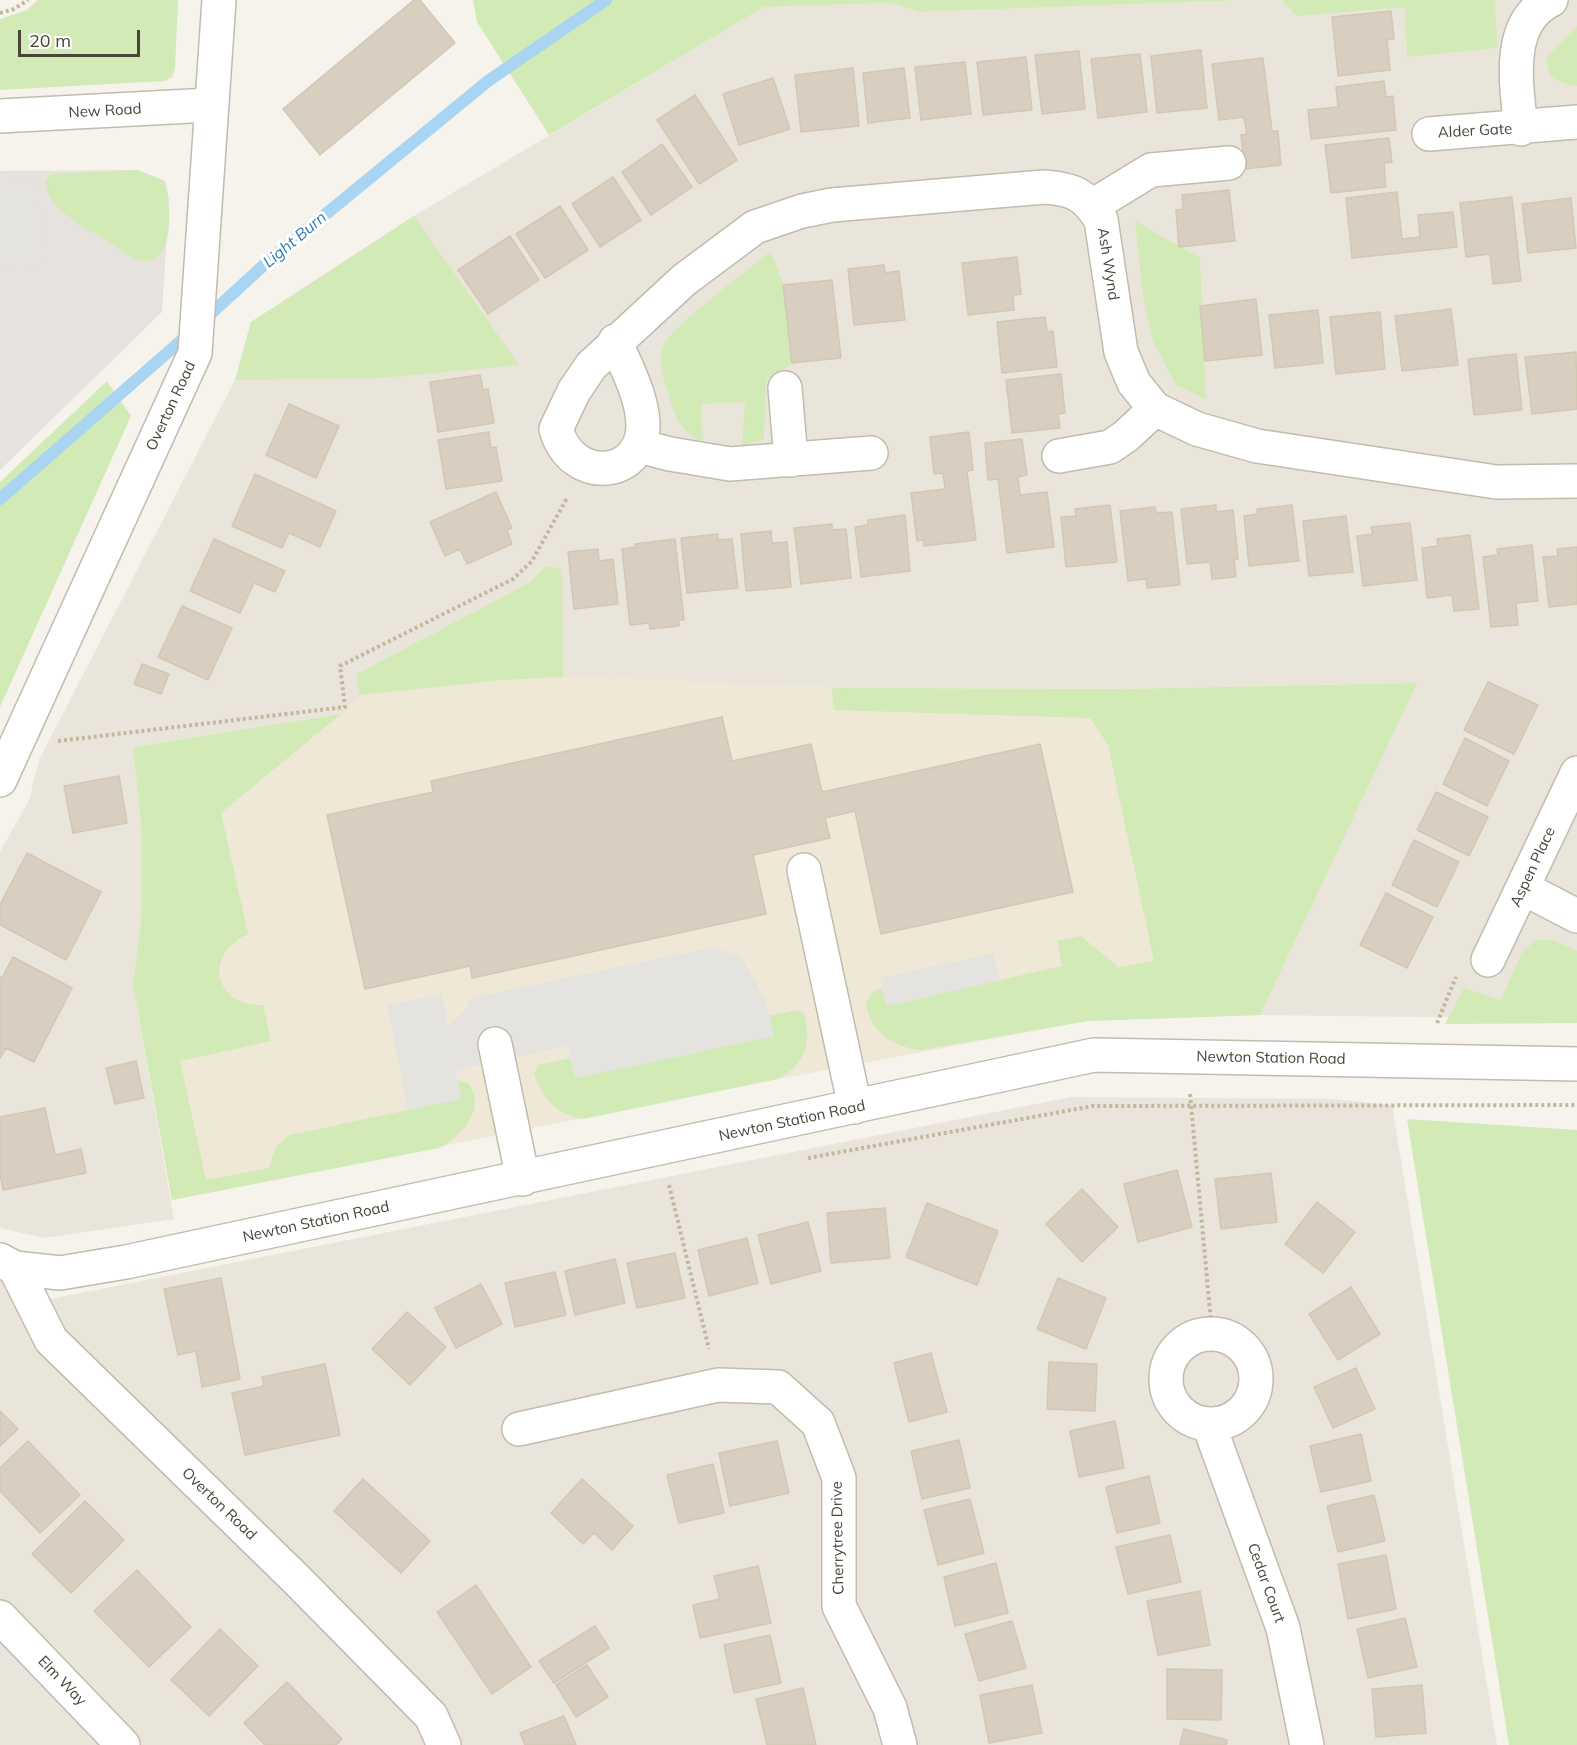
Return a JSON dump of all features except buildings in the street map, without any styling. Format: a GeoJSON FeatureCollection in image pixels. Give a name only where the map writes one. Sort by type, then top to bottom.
{"type":"FeatureCollection","features":[{"type":"Feature","properties":{"kind":"street","name":"Overton Road"},"geometry":{"type":"LineString","coordinates":[[0,780],[195,353],[210,105],[219,0]]}},
{"type":"Feature","properties":{"kind":"street","name":"Alder Gate"},"geometry":{"type":"LineString","coordinates":[[1521,129],[1515,61],[1524,27],[1551,0]]}},
{"type":"Feature","properties":{"kind":"street","name":"New Road"},"geometry":{"type":"LineString","coordinates":[[0,116],[210,105]]}},
{"type":"Feature","properties":{"kind":"street","name":"Alder Gate"},"geometry":{"type":"LineString","coordinates":[[1429,134],[1521,129],[1577,122]]}},
{"type":"Feature","properties":{"kind":"street"},"geometry":{"type":"LineString","coordinates":[[615,341],[639,398],[643,425],[639,446],[632,456],[616,466],[597,469],[585,466],[565,452],[556,429],[574,391],[591,366],[615,341],[684,280],[755,227],[802,211],[832,205],[1044,188],[1068,189],[1092,206],[1151,170],[1229,163]]}},
{"type":"Feature","properties":{"kind":"street","name":"Ash Wynd"},"geometry":{"type":"LineString","coordinates":[[1092,206],[1101,220],[1106,242],[1120,352],[1134,383],[1155,409],[1197,429],[1257,446],[1496,482],[1577,481]]}},
{"type":"Feature","properties":{"kind":"street"},"geometry":{"type":"LineString","coordinates":[[785,388],[791,460]]}},
{"type":"Feature","properties":{"kind":"street"},"geometry":{"type":"LineString","coordinates":[[1059,456],[1110,447],[1126,436],[1155,409]]}},
{"type":"Feature","properties":{"kind":"street"},"geometry":{"type":"LineString","coordinates":[[639,446],[670,454],[730,464],[871,453]]}},
{"type":"Feature","properties":{"kind":"street","name":"Aspen Place"},"geometry":{"type":"LineString","coordinates":[[1488,960],[1577,773]]}},
{"type":"Feature","properties":{"kind":"street"},"geometry":{"type":"LineString","coordinates":[[804,870],[855,1107]]}},
{"type":"Feature","properties":{"kind":"street"},"geometry":{"type":"LineString","coordinates":[[1523,888],[1577,916]]}},
{"type":"Feature","properties":{"kind":"street"},"geometry":{"type":"LineString","coordinates":[[495,1044],[523,1179]]}},
{"type":"Feature","properties":{"kind":"street","name":"Newton Station Road"},"geometry":{"type":"LineString","coordinates":[[8,1264],[60,1273],[126,1262],[523,1179],[1094,1055],[1577,1064]]}},
{"type":"Feature","properties":{"kind":"street","name":"Overton Road"},"geometry":{"type":"LineString","coordinates":[[8,1264],[51,1340],[297,1580],[431,1716],[444,1745]]}},
{"type":"Feature","properties":{"kind":"street"},"geometry":{"type":"LineString","coordinates":[[1212,1333],[1239,1342],[1255,1366],[1254,1395],[1237,1418],[1209,1425],[1182,1416],[1166,1392],[1167,1363],[1185,1340],[1212,1333]]}},
{"type":"Feature","properties":{"kind":"street","name":"Cherrytree Drive"},"geometry":{"type":"LineString","coordinates":[[519,1429],[718,1384],[778,1387],[818,1423],[839,1478],[839,1606],[890,1708],[900,1745]]}},
{"type":"Feature","properties":{"kind":"street","name":"Cedar Court"},"geometry":{"type":"LineString","coordinates":[[1209,1425],[1283,1628],[1308,1745]]}},
{"type":"Feature","properties":{"kind":"street","name":"Elm Way"},"geometry":{"type":"LineString","coordinates":[[0,1617],[123,1745]]}},
{"type":"Feature","properties":{"kind":"path"},"geometry":{"type":"LineString","coordinates":[[0,13],[14,9],[28,0]]}},
{"type":"Feature","properties":{"kind":"path"},"geometry":{"type":"LineString","coordinates":[[16,746],[345,707],[340,666],[513,579],[532,561],[585,466]]}},
{"type":"Feature","properties":{"kind":"path"},"geometry":{"type":"LineString","coordinates":[[1434,1031],[1457,975],[1488,960]]}},
{"type":"Feature","properties":{"kind":"path"},"geometry":{"type":"LineString","coordinates":[[1188,1057],[1212,1333]]}},
{"type":"Feature","properties":{"kind":"path"},"geometry":{"type":"LineString","coordinates":[[798,1160],[1093,1106],[1577,1105]]}},
{"type":"Feature","properties":{"kind":"path"},"geometry":{"type":"LineString","coordinates":[[681,1181],[669,1183],[718,1384]]}},
{"type":"Feature","properties":{"kind":"shaded area"},"geometry":{"type":"Polygon","coordinates":[[[1246,0],[1577,0],[1577,1019],[1260,1015],[1416,683],[1125,689],[832,688],[563,677],[503,680],[341,714],[133,747],[142,835],[142,911],[133,984],[174,1219],[44,1238],[0,1228],[0,852],[29,800],[39,760],[235,380],[251,322],[414,216],[764,7],[890,3],[919,12],[1246,0]]]}},
{"type":"Feature","properties":{"kind":"shaded area"},"geometry":{"type":"Polygon","coordinates":[[[137,170],[165,181],[169,199],[162,312],[0,470],[0,171],[137,170]]]}},
{"type":"Feature","properties":{"kind":"shaded area"},"geometry":{"type":"Polygon","coordinates":[[[0,176],[37,179],[46,266],[0,264],[0,176]]]}},
{"type":"Feature","properties":{"kind":"shaded area"},"geometry":{"type":"Polygon","coordinates":[[[563,677],[832,688],[1125,689],[1417,683],[1260,1015],[1087,1021],[778,1079],[172,1200],[133,984],[142,911],[142,835],[133,747],[341,714],[359,695],[503,680],[563,677]]]}},
{"type":"Feature","properties":{"kind":"shaded area"},"geometry":{"type":"Polygon","coordinates":[[[714,947],[742,958],[767,1004],[774,1036],[575,1078],[568,1046],[455,1070],[461,1099],[408,1110],[387,1005],[442,994],[448,1026],[465,1011],[470,998],[714,947]]]}},
{"type":"Feature","properties":{"kind":"shaded area"},"geometry":{"type":"Polygon","coordinates":[[[994,953],[1000,980],[886,1006],[880,978],[994,953]]]}},
{"type":"Feature","properties":{"kind":"shaded area"},"geometry":{"type":"Polygon","coordinates":[[[1071,1097],[1332,1099],[1392,1105],[1497,1745],[0,1745],[0,1270],[40,1301],[1071,1097]]]}},
{"type":"Feature","properties":{"kind":"green space"},"geometry":{"type":"Polygon","coordinates":[[[38,0],[178,0],[175,68],[172,77],[165,81],[0,90],[0,19],[27,10],[38,0]]]}},
{"type":"Feature","properties":{"kind":"green space"},"geometry":{"type":"Polygon","coordinates":[[[473,0],[1246,0],[919,12],[890,3],[764,7],[549,135],[477,22],[473,0]]]}},
{"type":"Feature","properties":{"kind":"green space"},"geometry":{"type":"Polygon","coordinates":[[[1282,0],[1495,0],[1497,48],[1407,57],[1405,7],[1297,16],[1282,0]]]}},
{"type":"Feature","properties":{"kind":"green space"},"geometry":{"type":"Polygon","coordinates":[[[1577,26],[1576,86],[1564,83],[1551,75],[1547,58],[1577,26]]]}},
{"type":"Feature","properties":{"kind":"green space"},"geometry":{"type":"Polygon","coordinates":[[[137,170],[165,181],[168,202],[167,240],[163,250],[156,258],[147,261],[135,259],[67,215],[53,201],[45,182],[52,174],[137,170]]]}},
{"type":"Feature","properties":{"kind":"green space"},"geometry":{"type":"Polygon","coordinates":[[[414,216],[519,365],[381,378],[235,380],[251,322],[414,216]]]}},
{"type":"Feature","properties":{"kind":"green space"},"geometry":{"type":"Polygon","coordinates":[[[1135,221],[1200,258],[1206,399],[1176,385],[1153,341],[1143,297],[1135,221]]]}},
{"type":"Feature","properties":{"kind":"green space"},"geometry":{"type":"Polygon","coordinates":[[[771,251],[783,285],[792,363],[766,380],[764,439],[742,446],[745,402],[701,404],[703,443],[688,432],[676,417],[663,375],[662,349],[682,324],[771,251]]]}},
{"type":"Feature","properties":{"kind":"green space"},"geometry":{"type":"Polygon","coordinates":[[[107,381],[131,416],[0,707],[0,482],[107,381]]]}},
{"type":"Feature","properties":{"kind":"green space"},"geometry":{"type":"Polygon","coordinates":[[[547,566],[562,570],[563,677],[503,680],[359,695],[357,674],[529,583],[547,566]]]}},
{"type":"Feature","properties":{"kind":"green space"},"geometry":{"type":"Polygon","coordinates":[[[1417,683],[1260,1015],[1088,1021],[921,1050],[893,1042],[884,1036],[872,1021],[866,1002],[875,990],[882,989],[886,1006],[1062,966],[1057,941],[1081,936],[1118,967],[1154,961],[1108,745],[1090,718],[834,710],[832,688],[1125,689],[1417,683]]]}},
{"type":"Feature","properties":{"kind":"green space"},"geometry":{"type":"Polygon","coordinates":[[[341,714],[221,813],[248,934],[234,943],[224,954],[220,966],[220,978],[225,989],[234,998],[246,1003],[263,1005],[271,1041],[180,1061],[206,1180],[269,1168],[276,1147],[290,1135],[460,1099],[457,1080],[469,1084],[474,1094],[473,1113],[462,1130],[439,1148],[172,1200],[133,984],[142,911],[142,835],[133,747],[341,714]]]}},
{"type":"Feature","properties":{"kind":"green space"},"geometry":{"type":"Polygon","coordinates":[[[1536,940],[1552,940],[1577,951],[1577,1023],[1445,1024],[1464,988],[1501,1000],[1522,952],[1536,940]]]}},
{"type":"Feature","properties":{"kind":"green space"},"geometry":{"type":"Polygon","coordinates":[[[797,1010],[804,1014],[806,1024],[804,1052],[795,1067],[778,1079],[583,1119],[565,1113],[551,1104],[541,1090],[534,1073],[538,1065],[570,1058],[575,1078],[774,1036],[769,1016],[797,1010]]]}},
{"type":"Feature","properties":{"kind":"green space"},"geometry":{"type":"Polygon","coordinates":[[[1407,1119],[1577,1130],[1577,1745],[1509,1745],[1407,1119]]]}},
{"type":"Feature","properties":{"kind":"waterway","name":"Light Burn"},"geometry":{"type":"LineString","coordinates":[[204,320],[265,264],[488,81],[606,0]]}},
{"type":"Feature","properties":{"kind":"waterway","name":"Light Burn"},"geometry":{"type":"LineString","coordinates":[[0,499],[191,332]]}}]}
